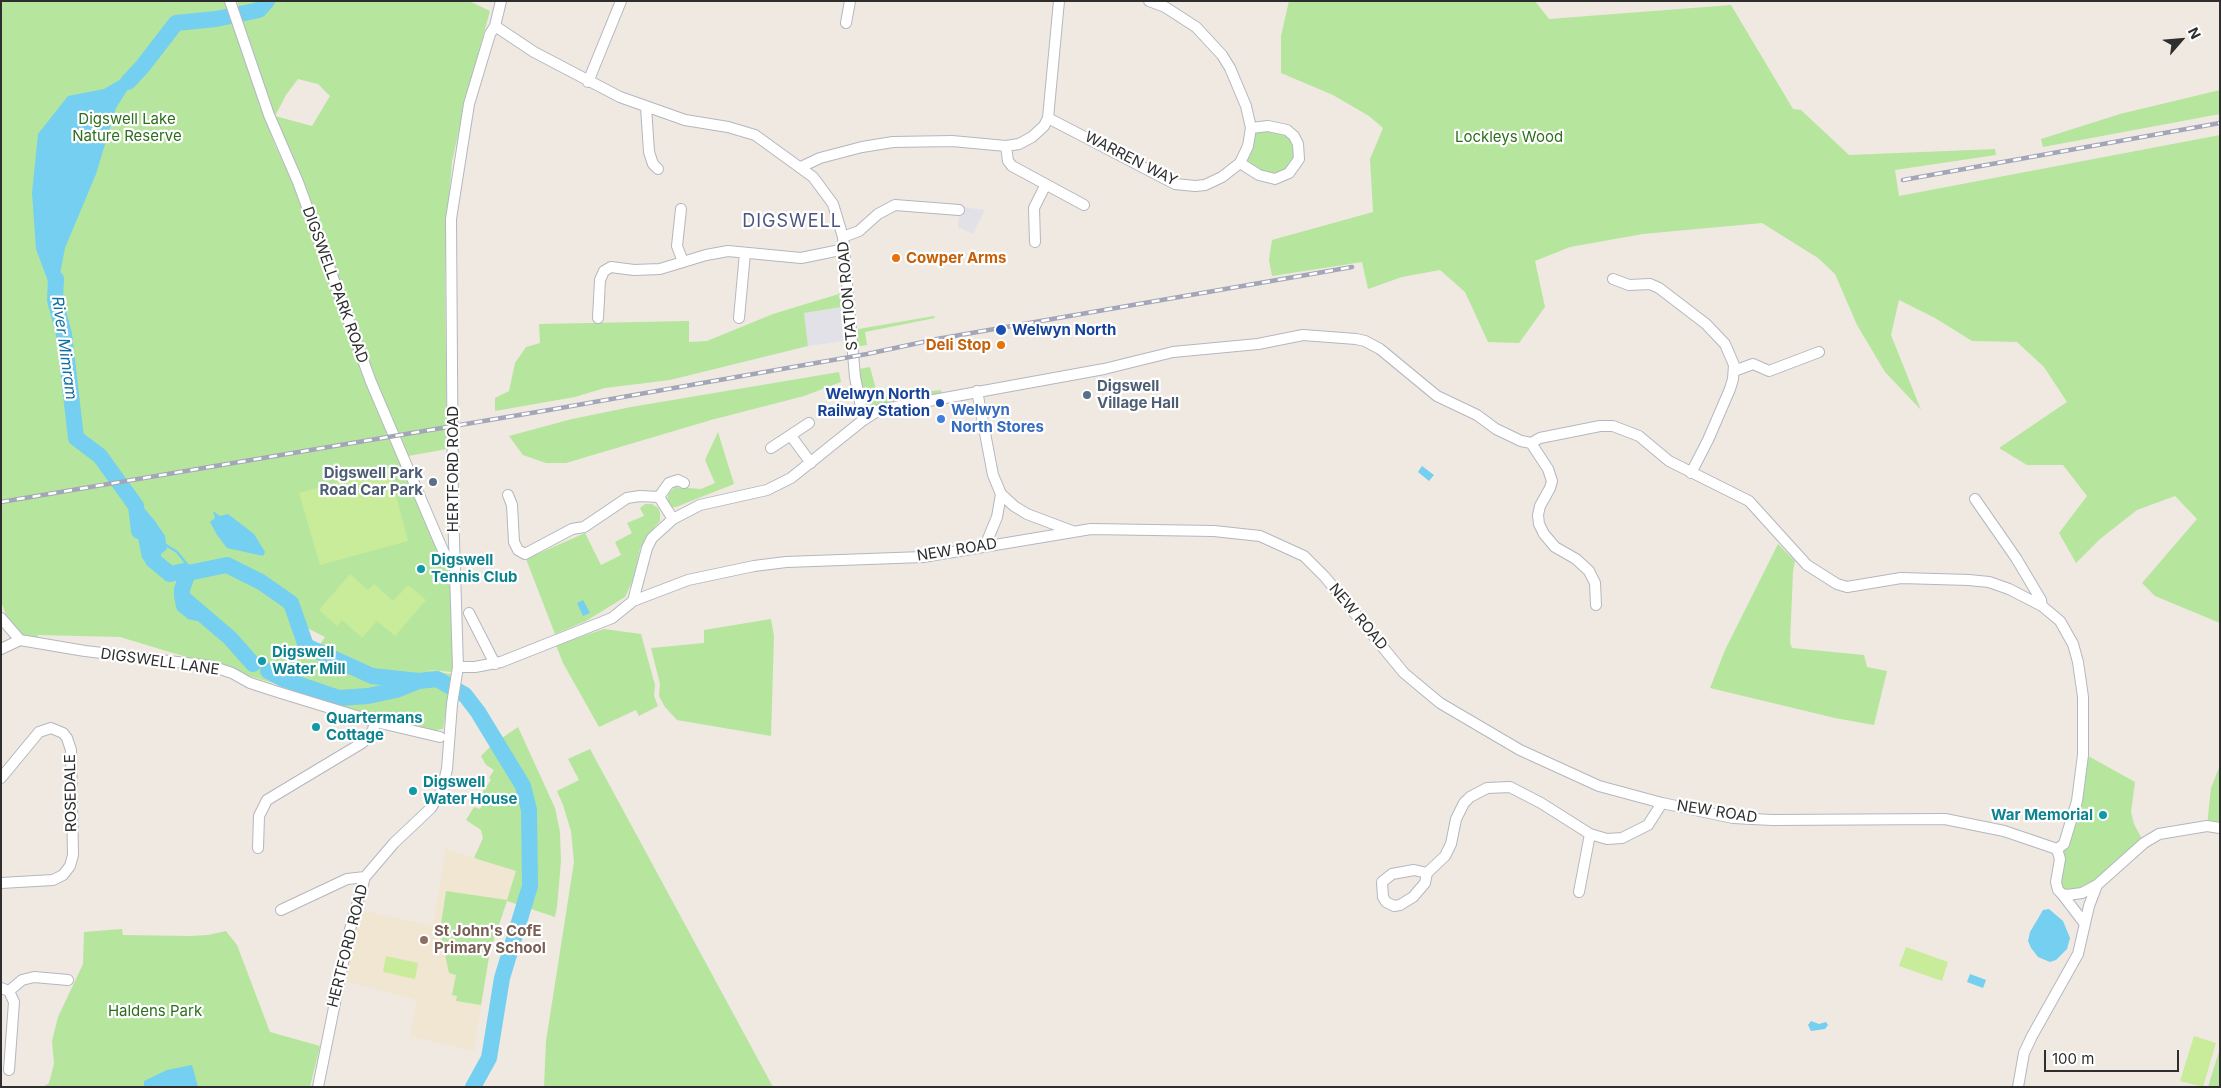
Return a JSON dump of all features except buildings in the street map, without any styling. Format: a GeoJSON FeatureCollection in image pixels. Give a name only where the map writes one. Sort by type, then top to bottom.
{"type":"FeatureCollection","features":[{"type":"Feature","properties":{"kind":"street","name":"DIGSWELL PARK ROAD"},"geometry":{"type":"LineString","coordinates":[[230,1],[269,115],[298,182],[371,382],[446,557],[454,561]]}},
{"type":"Feature","properties":{"kind":"street","name":"HERTFORD ROAD"},"geometry":{"type":"LineString","coordinates":[[318,1087],[349,933],[365,876],[394,843],[431,808],[442,790],[447,769],[452,704],[458,666],[454,561],[451,219],[469,104],[490,34],[495,26],[501,1]]}},
{"type":"Feature","properties":{"kind":"street"},"geometry":{"type":"LineString","coordinates":[[588,82],[621,1]]}},
{"type":"Feature","properties":{"kind":"street"},"geometry":{"type":"LineString","coordinates":[[846,23],[850,1]]}},
{"type":"Feature","properties":{"kind":"street"},"geometry":{"type":"LineString","coordinates":[[801,166],[820,158],[862,147],[893,142],[944,140],[1006,146],[1019,144],[1032,137],[1044,126],[1048,118],[1059,1]]}},
{"type":"Feature","properties":{"kind":"street"},"geometry":{"type":"LineString","coordinates":[[1149,1],[1165,7],[1196,27],[1222,55],[1230,68],[1246,106],[1251,128],[1248,146],[1240,163],[1259,175],[1275,179],[1289,173],[1299,160],[1298,144],[1294,136],[1286,130],[1268,126],[1251,128]]}},
{"type":"Feature","properties":{"kind":"street","name":"STATION ROAD"},"geometry":{"type":"LineString","coordinates":[[495,26],[520,44],[588,82],[646,107],[685,120],[742,130],[755,135],[801,166],[813,177],[828,196],[844,237],[855,377],[861,407],[866,417]]}},
{"type":"Feature","properties":{"kind":"street"},"geometry":{"type":"LineString","coordinates":[[646,107],[649,152],[653,164],[658,169]]}},
{"type":"Feature","properties":{"kind":"street","name":"WARREN WAY"},"geometry":{"type":"LineString","coordinates":[[1048,118],[1164,179],[1185,186],[1214,182],[1240,163]]}},
{"type":"Feature","properties":{"kind":"street"},"geometry":{"type":"LineString","coordinates":[[1006,146],[1008,161],[1012,166],[1045,186],[1084,205]]}},
{"type":"Feature","properties":{"kind":"street"},"geometry":{"type":"LineString","coordinates":[[1035,242],[1034,208],[1045,186]]}},
{"type":"Feature","properties":{"kind":"street"},"geometry":{"type":"LineString","coordinates":[[844,237],[859,232],[878,214],[895,205],[959,210]]}},
{"type":"Feature","properties":{"kind":"street"},"geometry":{"type":"LineString","coordinates":[[681,209],[677,246],[683,262]]}},
{"type":"Feature","properties":{"kind":"street"},"geometry":{"type":"LineString","coordinates":[[598,318],[600,280],[607,268],[615,266],[634,270],[660,269],[706,255],[728,252],[801,258],[845,249]]}},
{"type":"Feature","properties":{"kind":"street"},"geometry":{"type":"LineString","coordinates":[[739,318],[745,252]]}},
{"type":"Feature","properties":{"kind":"street"},"geometry":{"type":"LineString","coordinates":[[1612,279],[1629,286],[1650,284],[1659,288],[1692,314],[1725,344],[1734,365],[1730,389],[1708,440],[1691,473]]}},
{"type":"Feature","properties":{"kind":"street"},"geometry":{"type":"LineString","coordinates":[[633,601],[647,548],[652,538],[673,519],[712,502],[768,490],[791,478],[866,417],[879,410],[1104,369],[1173,352],[1258,344],[1303,335],[1365,341],[1380,349],[1437,396],[1477,416],[1509,436],[1531,443],[1548,469],[1552,481],[1540,506],[1538,515],[1544,534],[1555,547],[1576,559],[1589,570],[1595,583],[1596,604]]}},
{"type":"Feature","properties":{"kind":"street"},"geometry":{"type":"LineString","coordinates":[[1734,371],[1753,364],[1769,372],[1819,352]]}},
{"type":"Feature","properties":{"kind":"street"},"geometry":{"type":"LineString","coordinates":[[977,392],[993,475],[1001,494],[1014,506],[1027,514],[1074,532]]}},
{"type":"Feature","properties":{"kind":"street"},"geometry":{"type":"LineString","coordinates":[[771,448],[809,423]]}},
{"type":"Feature","properties":{"kind":"street"},"geometry":{"type":"LineString","coordinates":[[1531,443],[1540,438],[1582,428],[1613,426],[1639,436],[1669,461],[1749,501],[1807,565],[1836,584],[1847,587],[1901,578],[1989,582],[2009,589],[2042,606],[2060,621],[2073,644],[2078,662],[2083,698],[2083,755],[2078,801],[2064,844],[2057,850],[2060,859],[2056,882],[2062,894],[2085,924]]}},
{"type":"Feature","properties":{"kind":"street"},"geometry":{"type":"LineString","coordinates":[[791,436],[811,462]]}},
{"type":"Feature","properties":{"kind":"street"},"geometry":{"type":"LineString","coordinates":[[658,497],[669,483],[678,480],[684,482]]}},
{"type":"Feature","properties":{"kind":"street"},"geometry":{"type":"LineString","coordinates":[[985,546],[996,517],[1001,494]]}},
{"type":"Feature","properties":{"kind":"street"},"geometry":{"type":"LineString","coordinates":[[508,495],[512,505],[514,542],[518,550],[525,554],[572,529],[584,527],[628,498],[640,496],[658,497]]}},
{"type":"Feature","properties":{"kind":"street"},"geometry":{"type":"LineString","coordinates":[[658,497],[673,519]]}},
{"type":"Feature","properties":{"kind":"street"},"geometry":{"type":"LineString","coordinates":[[1975,499],[2016,558],[2041,600],[2042,606]]}},
{"type":"Feature","properties":{"kind":"street","name":"NEW ROAD"},"geometry":{"type":"LineString","coordinates":[[458,666],[475,667],[495,664],[606,621],[633,601],[688,580],[754,566],[786,562],[923,556],[1091,529],[1236,532],[1260,536],[1278,542],[1304,556],[1325,577],[1404,673],[1440,703],[1479,728],[1555,768],[1599,786],[1662,803],[1733,818],[1772,820],[1945,819],[2004,831],[2057,850]]}},
{"type":"Feature","properties":{"kind":"street"},"geometry":{"type":"LineString","coordinates":[[469,613],[495,664]]}},
{"type":"Feature","properties":{"kind":"street"},"geometry":{"type":"LineString","coordinates":[[1,618],[20,640],[1,649]]}},
{"type":"Feature","properties":{"kind":"street","name":"DIGSWELL LANE"},"geometry":{"type":"LineString","coordinates":[[20,640],[84,651],[211,666],[250,683],[376,722],[440,737]]}},
{"type":"Feature","properties":{"kind":"street"},"geometry":{"type":"LineString","coordinates":[[258,848],[259,816],[268,800],[362,743],[371,734],[376,722]]}},
{"type":"Feature","properties":{"kind":"street","name":"ROSEDALE"},"geometry":{"type":"LineString","coordinates":[[1,778],[39,732],[45,728],[57,729],[67,738],[71,750],[73,855],[70,866],[63,875],[53,880],[1,883]]}},
{"type":"Feature","properties":{"kind":"street"},"geometry":{"type":"LineString","coordinates":[[1427,873],[1414,870],[1392,874],[1382,882],[1383,897],[1394,906],[1406,902],[1421,889],[1427,873],[1445,856],[1451,844],[1456,819],[1464,803],[1470,797],[1487,788],[1510,787],[1541,803],[1590,834],[1607,839],[1622,838],[1648,825],[1662,803]]}},
{"type":"Feature","properties":{"kind":"street"},"geometry":{"type":"LineString","coordinates":[[2062,894],[2082,894],[2097,885],[2144,843],[2158,834],[2207,826],[2220,828]]}},
{"type":"Feature","properties":{"kind":"street"},"geometry":{"type":"LineString","coordinates":[[1579,892],[1590,834]]}},
{"type":"Feature","properties":{"kind":"street"},"geometry":{"type":"LineString","coordinates":[[281,910],[347,879],[365,876]]}},
{"type":"Feature","properties":{"kind":"street"},"geometry":{"type":"LineString","coordinates":[[2018,1087],[2024,1053],[2078,954],[2097,885]]}},
{"type":"Feature","properties":{"kind":"street"},"geometry":{"type":"LineString","coordinates":[[9,1070],[14,1002],[5,989],[22,980],[34,977],[68,980]]}},
{"type":"Feature","properties":{"kind":"shaded area"},"geometry":{"type":"Polygon","coordinates":[[[962,207],[985,210],[973,234],[958,227],[962,207]]]}},
{"type":"Feature","properties":{"kind":"shaded area"},"geometry":{"type":"Polygon","coordinates":[[[842,307],[844,341],[808,346],[804,313],[842,307]]]}},
{"type":"Feature","properties":{"kind":"shaded area","name":"St John's CofE Primary School"},"geometry":{"type":"Polygon","coordinates":[[[446,849],[517,871],[490,951],[474,1051],[410,1036],[417,1000],[344,981],[360,910],[433,926],[446,849]]]}},
{"type":"Feature","properties":{"kind":"green space","name":"Digswell Lake Nature Reserve"},"geometry":{"type":"Polygon","coordinates":[[[3,1],[227,1],[245,62],[275,145],[295,188],[381,419],[452,578],[453,672],[425,670],[452,674],[443,729],[428,731],[375,719],[299,691],[120,637],[38,635],[37,639],[25,637],[16,630],[7,618],[1,601],[1,6],[3,1]],[[297,623],[305,646],[315,652],[325,637],[297,623]]]}},
{"type":"Feature","properties":{"kind":"green space"},"geometry":{"type":"Polygon","coordinates":[[[237,1],[469,1],[490,11],[466,98],[452,162],[445,278],[447,449],[408,456],[375,381],[309,201],[261,85],[237,1]],[[298,79],[286,95],[275,116],[312,126],[330,96],[318,84],[298,79]]]}},
{"type":"Feature","properties":{"kind":"green space","name":"Lockleys Wood"},"geometry":{"type":"Polygon","coordinates":[[[1289,1],[1535,1],[1549,19],[1731,5],[1793,109],[1801,110],[1849,155],[1995,149],[1996,155],[1895,170],[1899,196],[2220,135],[2220,623],[2155,596],[2142,583],[2197,519],[2175,496],[2137,510],[2100,539],[2076,563],[2059,533],[2087,496],[2063,465],[2027,465],[1999,448],[2067,402],[2044,367],[2017,342],[1972,341],[1935,318],[1899,300],[1891,335],[1921,410],[1885,372],[1857,325],[1835,274],[1818,258],[1762,223],[1643,234],[1570,247],[1535,261],[1545,307],[1519,343],[1488,342],[1465,292],[1440,270],[1402,277],[1368,289],[1362,262],[1272,276],[1269,260],[1272,240],[1373,212],[1370,159],[1383,128],[1369,116],[1333,95],[1281,73],[1281,36],[1289,1]]]}},
{"type":"Feature","properties":{"kind":"green space"},"geometry":{"type":"Polygon","coordinates":[[[2220,90],[2220,114],[2043,147],[2041,139],[2120,114],[2220,90]]]}},
{"type":"Feature","properties":{"kind":"green space"},"geometry":{"type":"Polygon","coordinates":[[[1269,129],[1285,133],[1291,138],[1295,145],[1295,158],[1288,170],[1268,176],[1247,162],[1247,159],[1254,133],[1269,129]]]}},
{"type":"Feature","properties":{"kind":"green space"},"geometry":{"type":"Polygon","coordinates":[[[842,293],[842,307],[804,313],[808,346],[670,380],[605,388],[575,397],[495,411],[495,398],[509,391],[515,363],[526,347],[540,343],[539,324],[689,321],[689,342],[707,341],[773,314],[842,293]]]}},
{"type":"Feature","properties":{"kind":"green space"},"geometry":{"type":"Polygon","coordinates":[[[934,316],[935,318],[865,332],[867,345],[855,347],[853,330],[934,316]]]}},
{"type":"Feature","properties":{"kind":"green space"},"geometry":{"type":"Polygon","coordinates":[[[870,367],[878,397],[941,390],[942,394],[874,407],[864,401],[859,369],[870,367]]]}},
{"type":"Feature","properties":{"kind":"green space"},"geometry":{"type":"Polygon","coordinates":[[[839,372],[841,382],[804,396],[711,420],[566,463],[546,463],[523,455],[509,436],[572,419],[631,407],[839,372]]]}},
{"type":"Feature","properties":{"kind":"green space"},"geometry":{"type":"Polygon","coordinates":[[[718,432],[734,484],[672,507],[667,500],[669,493],[675,487],[701,489],[715,483],[705,460],[718,432]]]}},
{"type":"Feature","properties":{"kind":"green space"},"geometry":{"type":"Polygon","coordinates":[[[389,468],[408,541],[320,565],[299,493],[389,468]]]}},
{"type":"Feature","properties":{"kind":"green space"},"geometry":{"type":"Polygon","coordinates":[[[645,504],[652,504],[658,508],[660,521],[646,537],[640,549],[633,580],[625,597],[586,621],[555,634],[526,559],[585,533],[601,565],[621,555],[615,542],[632,533],[627,523],[644,516],[640,508],[645,504]]]}},
{"type":"Feature","properties":{"kind":"green space"},"geometry":{"type":"Polygon","coordinates":[[[1778,544],[1795,561],[1790,642],[1792,648],[1864,655],[1867,667],[1887,671],[1874,725],[1835,718],[1710,688],[1725,650],[1778,544]]]}},
{"type":"Feature","properties":{"kind":"green space"},"geometry":{"type":"Polygon","coordinates":[[[350,574],[368,590],[374,584],[393,601],[408,585],[426,600],[395,636],[377,621],[362,638],[342,620],[337,626],[319,610],[350,574]]]}},
{"type":"Feature","properties":{"kind":"green space"},"geometry":{"type":"Polygon","coordinates":[[[771,619],[774,636],[771,736],[677,720],[665,707],[659,696],[660,684],[651,648],[704,643],[704,630],[771,619]]]}},
{"type":"Feature","properties":{"kind":"green space"},"geometry":{"type":"Polygon","coordinates":[[[604,629],[641,634],[655,685],[654,696],[658,706],[639,716],[636,710],[599,727],[563,663],[556,645],[604,629]]]}},
{"type":"Feature","properties":{"kind":"green space"},"geometry":{"type":"Polygon","coordinates":[[[518,727],[555,808],[560,832],[561,861],[555,917],[507,901],[490,951],[481,1005],[456,1001],[457,996],[452,995],[456,975],[449,973],[440,931],[446,891],[507,900],[516,871],[474,858],[483,838],[481,830],[466,820],[474,807],[480,809],[484,802],[478,798],[491,780],[489,778],[494,770],[486,765],[481,756],[493,744],[518,727]]]}},
{"type":"Feature","properties":{"kind":"green space"},"geometry":{"type":"Polygon","coordinates":[[[590,749],[773,1087],[544,1087],[546,1041],[574,862],[571,831],[557,791],[579,780],[568,759],[590,749]]]}},
{"type":"Feature","properties":{"kind":"green space"},"geometry":{"type":"Polygon","coordinates":[[[2083,756],[2090,757],[2135,782],[2131,812],[2134,824],[2144,843],[2097,885],[2062,894],[2058,876],[2083,756]]]}},
{"type":"Feature","properties":{"kind":"green space"},"geometry":{"type":"Polygon","coordinates":[[[2220,765],[2220,828],[2207,826],[2211,788],[2220,765]]]}},
{"type":"Feature","properties":{"kind":"green space","name":"Haldens Park"},"geometry":{"type":"Polygon","coordinates":[[[122,929],[123,935],[189,936],[208,935],[226,931],[237,945],[270,1032],[320,1046],[310,1087],[43,1087],[49,1083],[54,1064],[52,1041],[58,1017],[83,964],[84,932],[122,929]]]}},
{"type":"Feature","properties":{"kind":"green space"},"geometry":{"type":"Polygon","coordinates":[[[1906,947],[1948,962],[1942,981],[1899,966],[1906,947]]]}},
{"type":"Feature","properties":{"kind":"green space"},"geometry":{"type":"Polygon","coordinates":[[[386,956],[418,963],[415,979],[383,972],[386,956]]]}},
{"type":"Feature","properties":{"kind":"green space"},"geometry":{"type":"Polygon","coordinates":[[[2194,1036],[2216,1043],[2203,1087],[2180,1081],[2194,1036]]]}},
{"type":"Feature","properties":{"kind":"green space"},"geometry":{"type":"Polygon","coordinates":[[[2220,1048],[2220,1087],[2208,1087],[2220,1048]]]}},
{"type":"Feature","properties":{"kind":"water"},"geometry":{"type":"Polygon","coordinates":[[[142,67],[116,108],[96,174],[65,248],[55,300],[36,249],[32,193],[38,134],[68,96],[104,89],[142,67]]]}},
{"type":"Feature","properties":{"kind":"water"},"geometry":{"type":"Polygon","coordinates":[[[1422,466],[1434,475],[1429,481],[1418,472],[1422,466]]]}},
{"type":"Feature","properties":{"kind":"water"},"geometry":{"type":"Polygon","coordinates":[[[144,508],[165,536],[167,549],[161,554],[161,560],[171,574],[161,574],[150,568],[142,558],[133,513],[136,509],[144,508]]]}},
{"type":"Feature","properties":{"kind":"water"},"geometry":{"type":"Polygon","coordinates":[[[213,511],[220,516],[228,514],[254,534],[265,552],[263,556],[227,548],[210,522],[215,518],[213,511]]]}},
{"type":"Feature","properties":{"kind":"water"},"geometry":{"type":"Polygon","coordinates":[[[182,589],[183,594],[210,616],[208,619],[196,621],[188,619],[177,610],[175,603],[178,590],[182,589]]]}},
{"type":"Feature","properties":{"kind":"water"},"geometry":{"type":"Polygon","coordinates":[[[583,600],[590,613],[583,616],[577,603],[583,600]]]}},
{"type":"Feature","properties":{"kind":"water"},"geometry":{"type":"Polygon","coordinates":[[[2049,909],[2063,921],[2070,938],[2067,949],[2056,960],[2050,962],[2038,957],[2028,941],[2030,932],[2043,910],[2049,909]]]}},
{"type":"Feature","properties":{"kind":"water"},"geometry":{"type":"Polygon","coordinates":[[[1970,974],[1986,980],[1983,988],[1967,982],[1970,974]]]}},
{"type":"Feature","properties":{"kind":"water"},"geometry":{"type":"Polygon","coordinates":[[[1811,1021],[1819,1024],[1826,1022],[1828,1025],[1825,1029],[1811,1031],[1808,1025],[1811,1021]]]}},
{"type":"Feature","properties":{"kind":"water"},"geometry":{"type":"Polygon","coordinates":[[[192,1065],[198,1087],[144,1087],[144,1081],[167,1070],[192,1065]]]}},
{"type":"Feature","properties":{"kind":"waterway","name":"River Mimram"},"geometry":{"type":"LineString","coordinates":[[128,82],[176,23],[216,19],[259,10],[267,1]]}},
{"type":"Feature","properties":{"kind":"waterway","name":"River Mimram"},"geometry":{"type":"LineString","coordinates":[[56,279],[55,300],[64,334],[76,438],[100,456],[136,506],[139,531]]}},
{"type":"Feature","properties":{"kind":"waterway"},"geometry":{"type":"LineString","coordinates":[[166,545],[177,552],[190,568],[188,573]]}},
{"type":"Feature","properties":{"kind":"waterway","name":"River Mimram"},"geometry":{"type":"LineString","coordinates":[[153,560],[170,574],[184,571],[188,573],[227,565],[261,582],[291,603],[306,646],[372,676],[419,681],[437,679],[465,695],[478,712],[523,786],[529,810],[530,886],[502,978],[489,1058],[473,1087]]}},
{"type":"Feature","properties":{"kind":"waterway","name":"River Mimram"},"geometry":{"type":"LineString","coordinates":[[188,573],[182,589],[182,597],[230,638],[253,664]]}},
{"type":"Feature","properties":{"kind":"waterway","name":"River Mimram"},"geometry":{"type":"LineString","coordinates":[[268,671],[283,679],[339,698],[368,696],[396,690],[416,682]]}},
{"type":"Feature","properties":{"kind":"railway"},"geometry":{"type":"LineString","coordinates":[[1903,180],[2220,123]]}},
{"type":"Feature","properties":{"kind":"railway"},"geometry":{"type":"LineString","coordinates":[[1,502],[549,410],[867,354],[937,339],[1352,267]]}},
{"type":"Feature","properties":{"kind":"place","name":"Cowper Arms"},"geometry":{"type":"Point","coordinates":[896,258]}},
{"type":"Feature","properties":{"kind":"place","name":"Welwyn North"},"geometry":{"type":"Point","coordinates":[1001,330]}},
{"type":"Feature","properties":{"kind":"place","name":"Deli Stop"},"geometry":{"type":"Point","coordinates":[1001,345]}},
{"type":"Feature","properties":{"kind":"place","name":"Digswell Village Hall"},"geometry":{"type":"Point","coordinates":[1087,395]}},
{"type":"Feature","properties":{"kind":"place","name":"Welwyn North Railway Station"},"geometry":{"type":"Point","coordinates":[940,403]}},
{"type":"Feature","properties":{"kind":"place","name":"Welwyn North Stores"},"geometry":{"type":"Point","coordinates":[941,419]}},
{"type":"Feature","properties":{"kind":"place","name":"Digswell Park Road Car Park"},"geometry":{"type":"Point","coordinates":[433,482]}},
{"type":"Feature","properties":{"kind":"place","name":"Digswell Tennis Club"},"geometry":{"type":"Point","coordinates":[421,569]}},
{"type":"Feature","properties":{"kind":"place","name":"Digswell Water Mill"},"geometry":{"type":"Point","coordinates":[262,661]}},
{"type":"Feature","properties":{"kind":"place","name":"Quartermans Cottage"},"geometry":{"type":"Point","coordinates":[316,727]}},
{"type":"Feature","properties":{"kind":"place","name":"Digswell Water House"},"geometry":{"type":"Point","coordinates":[413,791]}},
{"type":"Feature","properties":{"kind":"place","name":"War Memorial"},"geometry":{"type":"Point","coordinates":[2103,815]}},
{"type":"Feature","properties":{"kind":"place","name":"St John's CofE Primary School"},"geometry":{"type":"Point","coordinates":[424,940]}},
{"type":"Feature","properties":{"kind":"district","name":"DIGSWELL"},"geometry":{"type":"Point","coordinates":[792,222]}}]}
